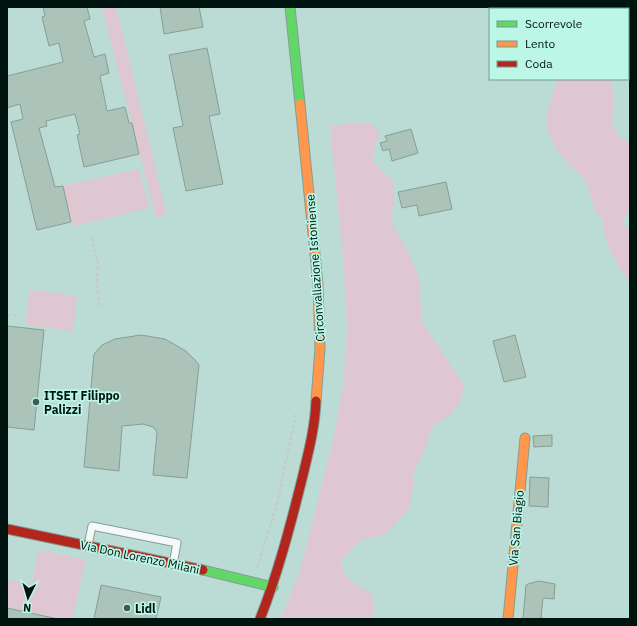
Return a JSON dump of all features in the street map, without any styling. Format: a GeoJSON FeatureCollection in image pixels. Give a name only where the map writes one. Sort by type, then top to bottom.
{"type":"FeatureCollection","features":[{"type":"Feature","properties":{"kind":"main road","name":"Circonvallazione Istoniense"},"geometry":{"type":"LineString","coordinates":[[260,619],[272,587],[292,521],[310,449],[316,407],[320,348],[318,284],[290,7]]}},
{"type":"Feature","properties":{"kind":"main road","name":"Via San Biagio"},"geometry":{"type":"LineString","coordinates":[[508,619],[525,438]]}},
{"type":"Feature","properties":{"kind":"main road","name":"Via Don Lorenzo Milani"},"geometry":{"type":"LineString","coordinates":[[7,529],[272,587]]}},
{"type":"Feature","properties":{"kind":"lane"},"geometry":{"type":"LineString","coordinates":[[88,546],[92,526],[177,543],[172,564]]}},
{"type":"Feature","properties":{"kind":"path"},"geometry":{"type":"LineString","coordinates":[[92,237],[98,262],[97,286],[99,307]]}},
{"type":"Feature","properties":{"kind":"path"},"geometry":{"type":"LineString","coordinates":[[7,315],[18,316]]}},
{"type":"Feature","properties":{"kind":"path"},"geometry":{"type":"LineString","coordinates":[[253,582],[277,504],[298,408]]}},
{"type":"Feature","properties":{"kind":"shaded area"},"geometry":{"type":"Polygon","coordinates":[[[102,7],[116,7],[167,215],[156,218],[102,7]]]}},
{"type":"Feature","properties":{"kind":"shaded area"},"geometry":{"type":"Polygon","coordinates":[[[540,7],[572,7],[572,8],[540,7]]]}},
{"type":"Feature","properties":{"kind":"shaded area"},"geometry":{"type":"Polygon","coordinates":[[[557,80],[610,80],[613,92],[612,125],[619,137],[630,144],[630,209],[622,222],[630,232],[630,282],[619,268],[609,248],[604,232],[604,221],[594,210],[589,189],[582,177],[569,165],[555,147],[548,132],[546,116],[557,80]]]}},
{"type":"Feature","properties":{"kind":"shaded area"},"geometry":{"type":"Polygon","coordinates":[[[360,122],[371,124],[380,132],[375,144],[373,162],[394,182],[392,224],[407,249],[419,279],[422,322],[464,385],[461,401],[450,415],[433,426],[423,454],[413,473],[413,486],[409,508],[386,534],[359,541],[342,560],[343,574],[356,585],[371,593],[375,610],[370,619],[281,619],[301,567],[333,442],[343,385],[347,333],[344,268],[330,126],[360,122]]]}},
{"type":"Feature","properties":{"kind":"shaded area"},"geometry":{"type":"Polygon","coordinates":[[[139,169],[149,208],[73,226],[63,186],[139,169]]]}},
{"type":"Feature","properties":{"kind":"shaded area"},"geometry":{"type":"Polygon","coordinates":[[[30,290],[77,296],[73,331],[25,325],[30,290]]]}},
{"type":"Feature","properties":{"kind":"shaded area"},"geometry":{"type":"Polygon","coordinates":[[[39,550],[86,560],[72,619],[7,619],[7,580],[32,584],[39,550]]]}},
{"type":"Feature","properties":{"kind":"building"},"geometry":{"type":"Polygon","coordinates":[[[43,7],[87,7],[90,19],[84,21],[94,57],[105,54],[109,73],[100,76],[107,111],[125,107],[129,123],[132,123],[139,154],[84,167],[77,135],[80,134],[75,114],[46,121],[47,126],[39,128],[55,187],[63,186],[71,222],[37,230],[11,122],[23,119],[20,104],[7,108],[7,76],[63,62],[59,43],[49,46],[42,17],[45,16],[43,7]]]}},
{"type":"Feature","properties":{"kind":"building"},"geometry":{"type":"Polygon","coordinates":[[[160,7],[199,7],[203,27],[164,34],[160,7]]]}},
{"type":"Feature","properties":{"kind":"building"},"geometry":{"type":"Polygon","coordinates":[[[207,48],[220,114],[209,116],[223,184],[186,191],[173,128],[183,126],[169,55],[207,48]]]}},
{"type":"Feature","properties":{"kind":"building"},"geometry":{"type":"Polygon","coordinates":[[[411,129],[418,153],[392,161],[389,149],[383,151],[380,143],[387,141],[385,136],[411,129]]]}},
{"type":"Feature","properties":{"kind":"building"},"geometry":{"type":"Polygon","coordinates":[[[446,182],[452,209],[419,216],[417,205],[402,208],[398,192],[446,182]]]}},
{"type":"Feature","properties":{"kind":"building","name":"ITSET Filippo Palizzi"},"geometry":{"type":"Polygon","coordinates":[[[7,326],[44,330],[34,430],[7,427],[7,326]]]}},
{"type":"Feature","properties":{"kind":"building"},"geometry":{"type":"Polygon","coordinates":[[[141,335],[165,339],[186,351],[199,365],[187,478],[153,475],[157,432],[153,427],[143,424],[122,426],[119,471],[84,467],[94,354],[102,345],[115,339],[141,335]]]}},
{"type":"Feature","properties":{"kind":"building"},"geometry":{"type":"Polygon","coordinates":[[[515,335],[526,377],[504,382],[493,341],[515,335]]]}},
{"type":"Feature","properties":{"kind":"building"},"geometry":{"type":"Polygon","coordinates":[[[552,435],[552,446],[534,447],[533,436],[552,435]]]}},
{"type":"Feature","properties":{"kind":"building"},"geometry":{"type":"Polygon","coordinates":[[[530,477],[549,478],[548,507],[529,506],[530,477]]]}},
{"type":"Feature","properties":{"kind":"building"},"geometry":{"type":"Polygon","coordinates":[[[539,581],[555,584],[554,599],[543,598],[541,618],[549,619],[523,619],[526,585],[539,581]]]}},
{"type":"Feature","properties":{"kind":"building","name":"Lidl"},"geometry":{"type":"Polygon","coordinates":[[[101,585],[161,597],[156,619],[94,619],[101,585]]]}},
{"type":"Feature","properties":{"kind":"building"},"geometry":{"type":"Polygon","coordinates":[[[7,608],[58,619],[7,619],[7,608]]]}},
{"type":"Feature","properties":{"kind":"traffic: fast"},"geometry":{"type":"LineString","coordinates":[[290,7],[300,104]]}},
{"type":"Feature","properties":{"kind":"traffic: fast"},"geometry":{"type":"LineString","coordinates":[[203,570],[273,587]]}},
{"type":"Feature","properties":{"kind":"traffic: slow"},"geometry":{"type":"LineString","coordinates":[[300,104],[318,284],[320,348],[316,401]]}},
{"type":"Feature","properties":{"kind":"traffic: slow"},"geometry":{"type":"LineString","coordinates":[[508,619],[525,438]]}},
{"type":"Feature","properties":{"kind":"traffic: jam"},"geometry":{"type":"LineString","coordinates":[[260,619],[278,567],[297,497],[311,441],[316,401]]}},
{"type":"Feature","properties":{"kind":"traffic: jam"},"geometry":{"type":"LineString","coordinates":[[7,529],[203,570]]}},
{"type":"Feature","properties":{"kind":"place","name":"ITSET Filippo Palizzi"},"geometry":{"type":"Point","coordinates":[36,402]}},
{"type":"Feature","properties":{"kind":"place","name":"Lidl"},"geometry":{"type":"Point","coordinates":[127,608]}}]}
